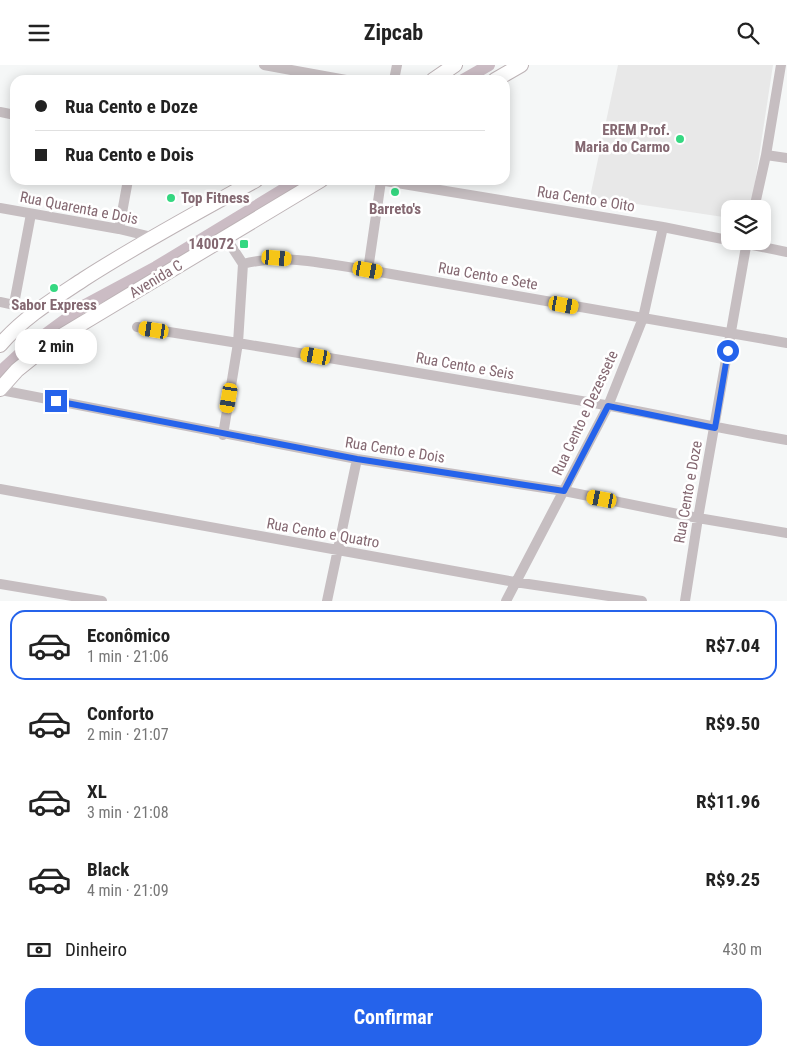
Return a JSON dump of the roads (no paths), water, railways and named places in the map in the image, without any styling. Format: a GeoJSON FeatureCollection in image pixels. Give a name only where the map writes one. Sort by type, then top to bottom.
{"type":"FeatureCollection","features":[{"type":"Feature","properties":{"kind":"main road"},"geometry":{"type":"LineString","coordinates":[[440,75],[455,65]]}},
{"type":"Feature","properties":{"kind":"main road"},"geometry":{"type":"LineString","coordinates":[[504,75],[521,65]]}},
{"type":"Feature","properties":{"kind":"main road"},"geometry":{"type":"LineString","coordinates":[[0,345],[37,309],[152,237],[247,185]]}},
{"type":"Feature","properties":{"kind":"main road","name":"Avenida C"},"geometry":{"type":"LineString","coordinates":[[0,390],[17,370],[54,341],[313,185]]}},
{"type":"Feature","properties":{"kind":"street"},"geometry":{"type":"LineString","coordinates":[[264,65],[319,75]]}},
{"type":"Feature","properties":{"kind":"street"},"geometry":{"type":"LineString","coordinates":[[756,200],[766,155],[781,65]]}},
{"type":"Feature","properties":{"kind":"street"},"geometry":{"type":"LineString","coordinates":[[766,155],[787,159]]}},
{"type":"Feature","properties":{"kind":"street"},"geometry":{"type":"LineString","coordinates":[[118,229],[127,185]]}},
{"type":"Feature","properties":{"kind":"street"},"geometry":{"type":"LineString","coordinates":[[368,270],[379,185]]}},
{"type":"Feature","properties":{"kind":"street","name":"Rua Cento e Oito"},"geometry":{"type":"LineString","coordinates":[[410,185],[721,238]]}},
{"type":"Feature","properties":{"kind":"street","name":"Rua Quarenta e Dois"},"geometry":{"type":"LineString","coordinates":[[0,208],[152,237]]}},
{"type":"Feature","properties":{"kind":"street"},"geometry":{"type":"LineString","coordinates":[[14,304],[31,214]]}},
{"type":"Feature","properties":{"kind":"street","name":"Rua Cento e Dezessete"},"geometry":{"type":"LineString","coordinates":[[506,601],[608,406],[643,318],[663,227]]}},
{"type":"Feature","properties":{"kind":"street"},"geometry":{"type":"LineString","coordinates":[[223,435],[238,343],[242,264],[226,238]]}},
{"type":"Feature","properties":{"kind":"street","name":"Rua Cento e Oito"},"geometry":{"type":"LineString","coordinates":[[771,248],[787,252]]}},
{"type":"Feature","properties":{"kind":"street","name":"Rua Cento e Doze"},"geometry":{"type":"LineString","coordinates":[[686,601],[698,518],[746,250]]}},
{"type":"Feature","properties":{"kind":"street","name":"Rua Cento e Sete"},"geometry":{"type":"LineString","coordinates":[[242,264],[277,258],[368,270],[787,343]]}},
{"type":"Feature","properties":{"kind":"street"},"geometry":{"type":"LineString","coordinates":[[0,302],[37,309]]}},
{"type":"Feature","properties":{"kind":"street","name":"Rua Cento e Seis"},"geometry":{"type":"LineString","coordinates":[[137,327],[608,406],[715,428],[787,440]]}},
{"type":"Feature","properties":{"kind":"street","name":"Rua Cento e Dois"},"geometry":{"type":"LineString","coordinates":[[0,390],[223,435],[357,459],[564,491],[698,518],[787,533]]}},
{"type":"Feature","properties":{"kind":"street"},"geometry":{"type":"LineString","coordinates":[[327,601],[336,551],[357,459]]}},
{"type":"Feature","properties":{"kind":"street","name":"Rua Cento e Quatro"},"geometry":{"type":"LineString","coordinates":[[0,489],[336,551],[515,582],[642,601]]}},
{"type":"Feature","properties":{"kind":"street"},"geometry":{"type":"LineString","coordinates":[[0,584],[102,601]]}},
{"type":"Feature","properties":{"kind":"waterway"},"geometry":{"type":"LineString","coordinates":[[472,75],[489,65]]}},
{"type":"Feature","properties":{"kind":"waterway"},"geometry":{"type":"LineString","coordinates":[[0,372],[24,350],[85,305],[156,267],[291,185]]}},
{"type":"Feature","properties":{"kind":"place","name":"EREM Prof. Maria do Carmo"},"geometry":{"type":"Point","coordinates":[680,139]}},
{"type":"Feature","properties":{"kind":"place","name":"Barreto's"},"geometry":{"type":"Point","coordinates":[395,192]}},
{"type":"Feature","properties":{"kind":"place","name":"Top Fitness"},"geometry":{"type":"Point","coordinates":[171,198]}},
{"type":"Feature","properties":{"kind":"place","name":"140072"},"geometry":{"type":"Point","coordinates":[244,244]}},
{"type":"Feature","properties":{"kind":"place","name":"Sabor Express"},"geometry":{"type":"Point","coordinates":[54,288]}}]}
